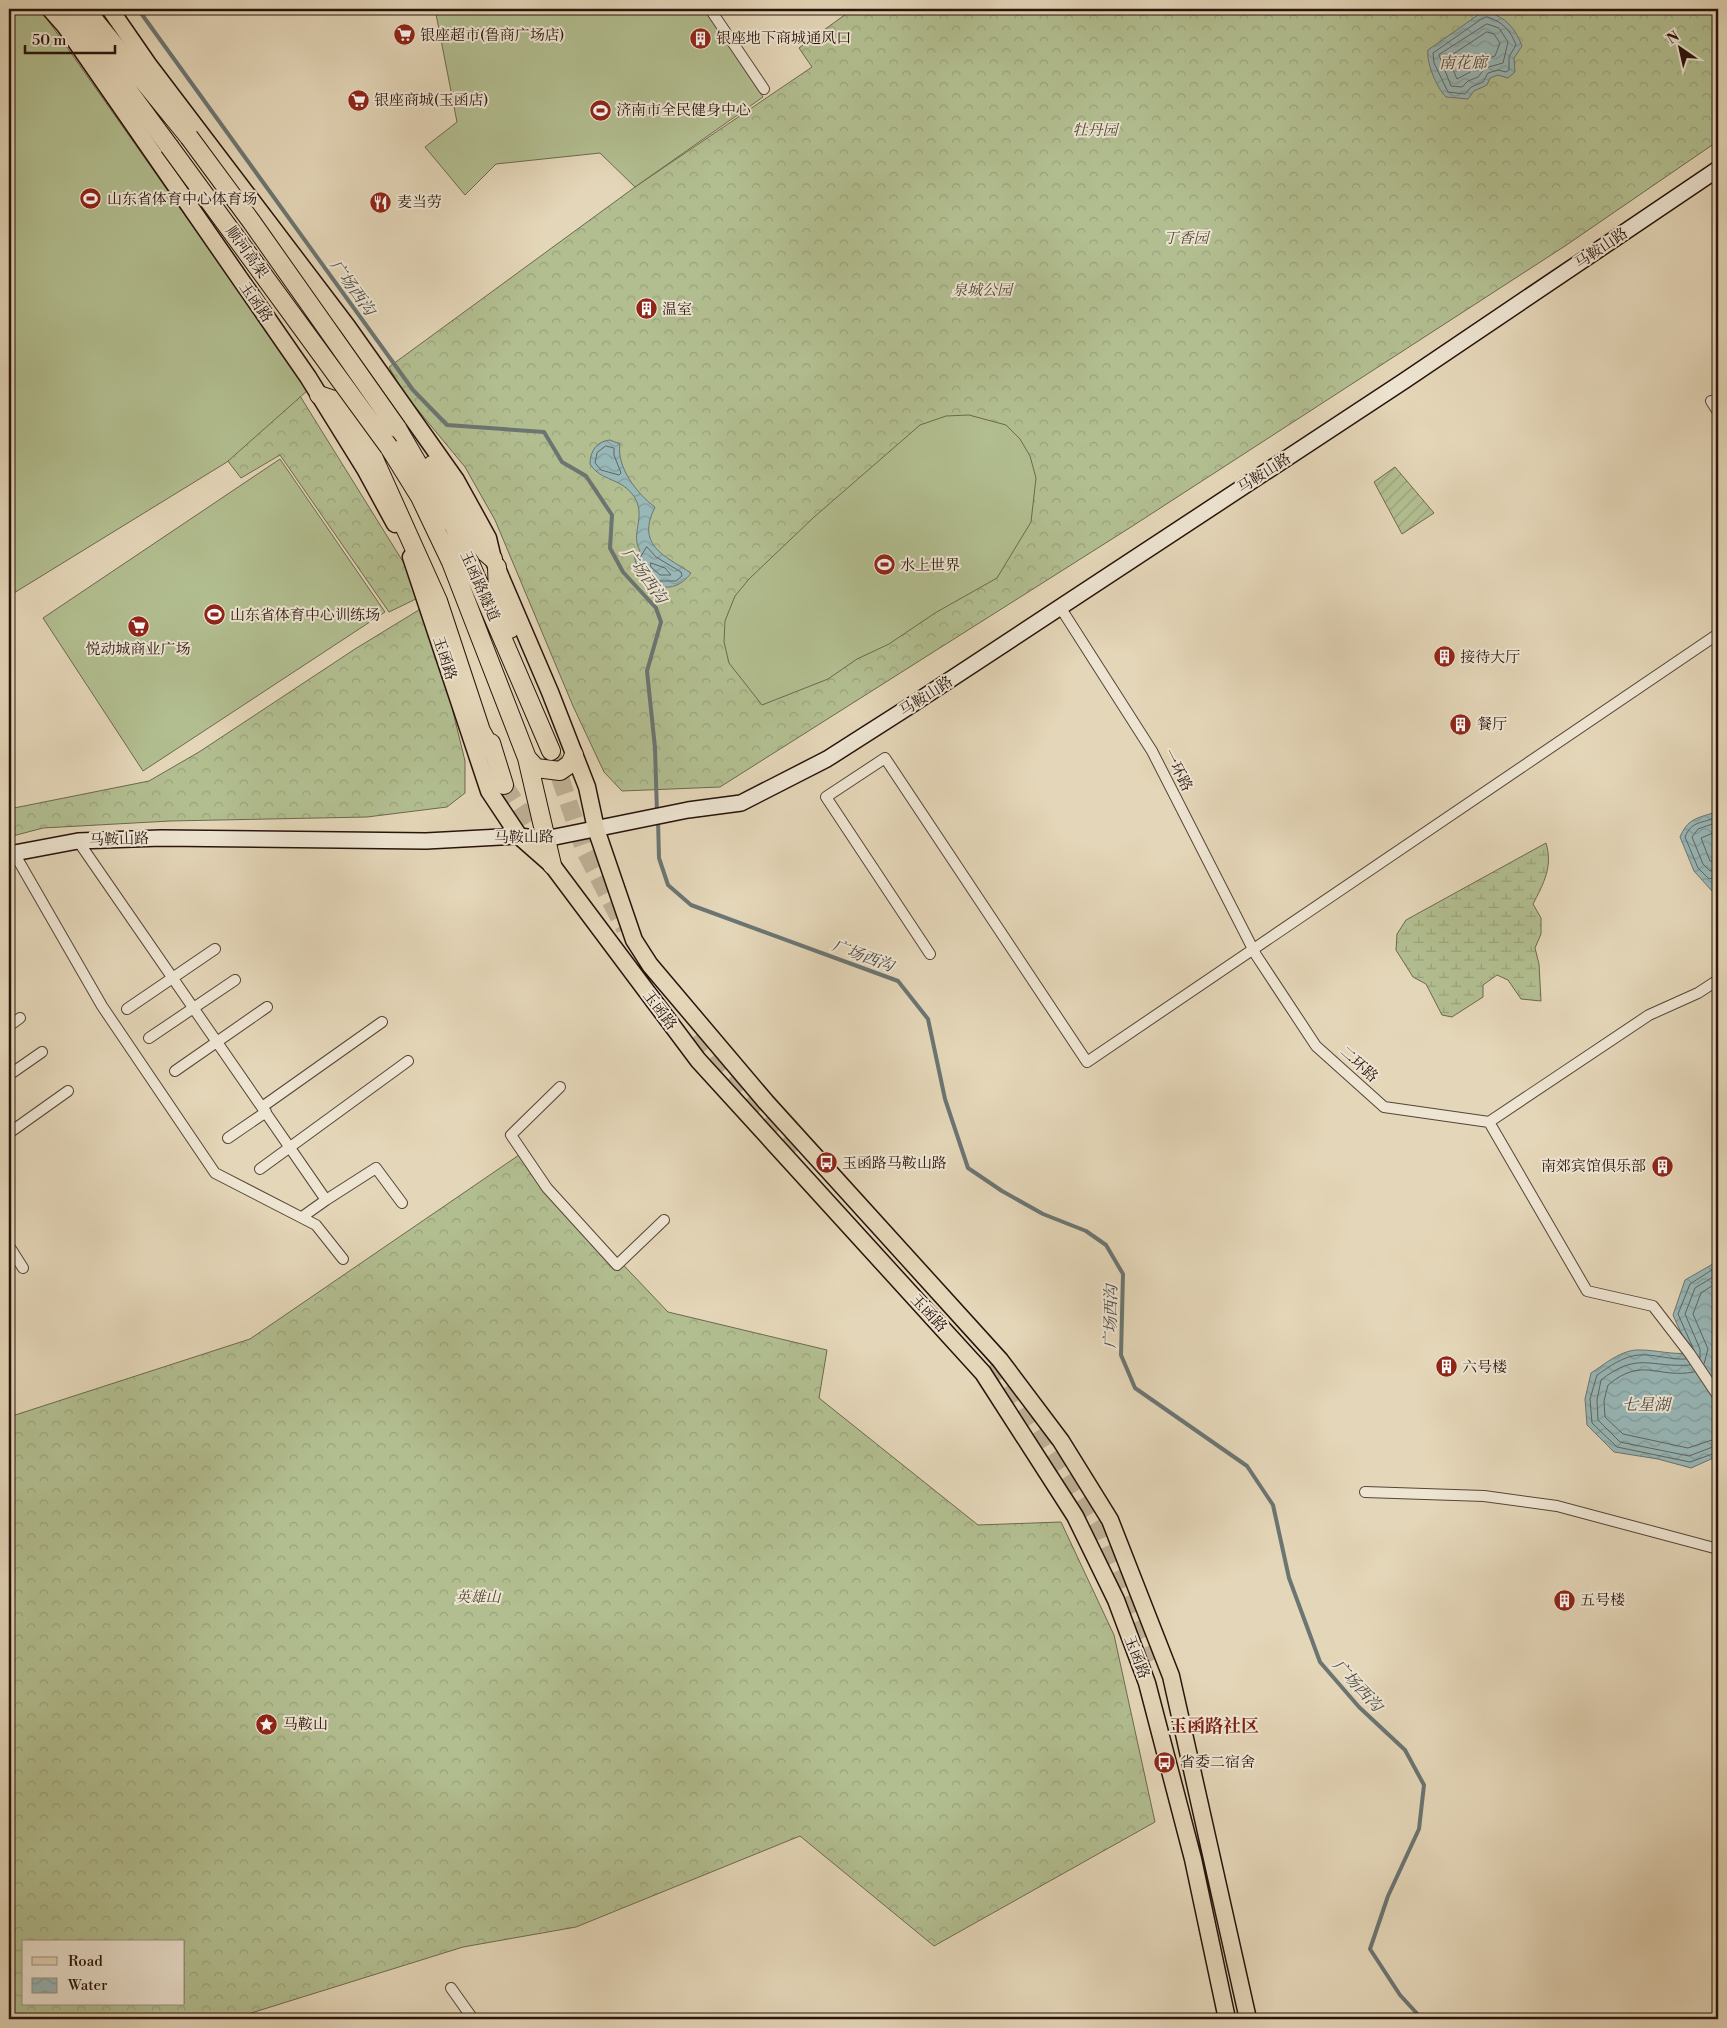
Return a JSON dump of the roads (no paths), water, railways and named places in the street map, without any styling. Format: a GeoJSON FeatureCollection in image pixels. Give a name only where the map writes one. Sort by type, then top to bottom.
{"type":"FeatureCollection","features":[{"type":"Feature","properties":{"kind":"highway","name":"顺河高架"},"geometry":{"type":"LineString","coordinates":[[68,9],[389,448]]}},
{"type":"Feature","properties":{"kind":"highway","name":"顺河高架"},"geometry":{"type":"LineString","coordinates":[[85,9],[189,137],[252,221],[397,428]]}},
{"type":"Feature","properties":{"kind":"highway"},"geometry":{"type":"LineString","coordinates":[[319,395],[334,400],[352,421],[370,450],[438,601],[482,731],[494,754]]}},
{"type":"Feature","properties":{"kind":"highway"},"geometry":{"type":"LineString","coordinates":[[397,428],[415,440],[486,553],[495,563],[498,593],[537,716]]}},
{"type":"Feature","properties":{"kind":"highway","name":"玉函路隧道"},"geometry":{"type":"LineString","coordinates":[[397,428],[454,526],[551,751]]}},
{"type":"Feature","properties":{"kind":"highway"},"geometry":{"type":"LineString","coordinates":[[389,448],[443,591],[504,785]]}},
{"type":"Feature","properties":{"kind":"highway"},"geometry":{"type":"LineString","coordinates":[[389,448],[420,497],[452,562],[527,758],[552,865]]}},
{"type":"Feature","properties":{"kind":"highway"},"geometry":{"type":"LineString","coordinates":[[527,758],[536,768],[560,771],[570,764],[574,755]]}},
{"type":"Feature","properties":{"kind":"main road","name":"玉函路"},"geometry":{"type":"LineString","coordinates":[[50,9],[65,26],[319,395],[365,469],[410,553],[489,791],[518,836],[552,865],[698,1060],[983,1373],[1075,1516],[1116,1600],[1147,1683],[1193,1859],[1227,2019]]}},
{"type":"Feature","properties":{"kind":"main road","name":"玉函路"},"geometry":{"type":"LineString","coordinates":[[110,9],[148,64],[310,277],[456,480],[488,538],[495,563],[587,787],[596,829],[634,940],[650,965],[766,1102],[1000,1360],[1060,1441],[1110,1520],[1171,1676],[1248,2019]]}},
{"type":"Feature","properties":{"kind":"main road","name":"马鞍山路"},"geometry":{"type":"LineString","coordinates":[[11,854],[78,841],[161,838],[426,841],[518,836],[545,839],[688,810],[741,803],[819,763],[910,706],[1396,386],[1718,169]]}},
{"type":"Feature","properties":{"kind":"main road"},"geometry":{"type":"LineString","coordinates":[[263,314],[310,277]]}},
{"type":"Feature","properties":{"kind":"street"},"geometry":{"type":"LineString","coordinates":[[710,9],[764,89]]}},
{"type":"Feature","properties":{"kind":"street"},"geometry":{"type":"LineString","coordinates":[[1711,401],[1718,412]]}},
{"type":"Feature","properties":{"kind":"street","name":"一环路"},"geometry":{"type":"LineString","coordinates":[[1060,607],[1152,751],[1254,952]]}},
{"type":"Feature","properties":{"kind":"street"},"geometry":{"type":"LineString","coordinates":[[930,954],[826,796],[885,758],[1087,1062],[1254,952],[1718,634]]}},
{"type":"Feature","properties":{"kind":"street"},"geometry":{"type":"LineString","coordinates":[[78,841],[326,1200]]}},
{"type":"Feature","properties":{"kind":"street"},"geometry":{"type":"LineString","coordinates":[[11,854],[102,1006],[215,1173],[316,1225],[343,1259]]}},
{"type":"Feature","properties":{"kind":"street"},"geometry":{"type":"LineString","coordinates":[[127,1009],[215,949]]}},
{"type":"Feature","properties":{"kind":"street","name":"二环路"},"geometry":{"type":"LineString","coordinates":[[1254,952],[1316,1046],[1384,1107],[1489,1122]]}},
{"type":"Feature","properties":{"kind":"street"},"geometry":{"type":"LineString","coordinates":[[149,1038],[235,980]]}},
{"type":"Feature","properties":{"kind":"street"},"geometry":{"type":"LineString","coordinates":[[1718,980],[1698,992],[1649,1015],[1489,1122],[1588,1291],[1653,1306],[1690,1354],[1718,1396]]}},
{"type":"Feature","properties":{"kind":"street"},"geometry":{"type":"LineString","coordinates":[[175,1071],[216,1041],[267,1008]]}},
{"type":"Feature","properties":{"kind":"street"},"geometry":{"type":"LineString","coordinates":[[9,1026],[20,1018]]}},
{"type":"Feature","properties":{"kind":"street"},"geometry":{"type":"LineString","coordinates":[[228,1138],[382,1022]]}},
{"type":"Feature","properties":{"kind":"street"},"geometry":{"type":"LineString","coordinates":[[9,1075],[42,1052]]}},
{"type":"Feature","properties":{"kind":"street"},"geometry":{"type":"LineString","coordinates":[[260,1170],[408,1061]]}},
{"type":"Feature","properties":{"kind":"street"},"geometry":{"type":"LineString","coordinates":[[560,1087],[511,1135],[547,1188],[617,1265],[664,1220]]}},
{"type":"Feature","properties":{"kind":"street"},"geometry":{"type":"LineString","coordinates":[[9,1133],[68,1091]]}},
{"type":"Feature","properties":{"kind":"street"},"geometry":{"type":"LineString","coordinates":[[302,1217],[376,1168],[402,1203]]}},
{"type":"Feature","properties":{"kind":"street"},"geometry":{"type":"LineString","coordinates":[[9,1246],[24,1268]]}},
{"type":"Feature","properties":{"kind":"street"},"geometry":{"type":"LineString","coordinates":[[1364,1492],[1484,1496],[1557,1506],[1718,1549]]}},
{"type":"Feature","properties":{"kind":"street"},"geometry":{"type":"LineString","coordinates":[[451,1988],[473,2019]]}},
{"type":"Feature","properties":{"kind":"water","name":"南花廊"},"geometry":{"type":"Polygon","coordinates":[[[1487,12],[1505,20],[1513,29],[1522,46],[1514,58],[1515,72],[1508,78],[1498,75],[1490,78],[1487,85],[1474,91],[1468,99],[1446,97],[1433,75],[1428,50],[1478,15],[1487,12]]]}},
{"type":"Feature","properties":{"kind":"water"},"geometry":{"type":"Polygon","coordinates":[[[610,440],[620,444],[621,462],[630,480],[635,488],[655,507],[650,520],[649,531],[655,548],[691,573],[675,586],[657,585],[649,581],[642,574],[634,555],[640,551],[637,545],[639,512],[635,498],[624,486],[600,474],[590,464],[591,455],[595,448],[601,442],[610,440]]]}},
{"type":"Feature","properties":{"kind":"water"},"geometry":{"type":"Polygon","coordinates":[[[1718,797],[1718,876],[1712,891],[1694,871],[1680,837],[1693,820],[1713,813],[1718,797]]]}},
{"type":"Feature","properties":{"kind":"water","name":"七星湖"},"geometry":{"type":"Polygon","coordinates":[[[1718,1261],[1718,1456],[1691,1468],[1658,1459],[1614,1452],[1587,1425],[1585,1399],[1591,1373],[1614,1358],[1633,1350],[1690,1353],[1673,1315],[1685,1280],[1718,1261]]]}},
{"type":"Feature","properties":{"kind":"waterway","name":"广场西沟"},"geometry":{"type":"LineString","coordinates":[[138,9],[413,390],[447,425],[544,432],[562,462],[586,476],[612,515],[610,548],[623,572],[656,608],[661,622],[647,671],[655,748],[657,813]]}},
{"type":"Feature","properties":{"kind":"waterway","name":"广场西沟"},"geometry":{"type":"LineString","coordinates":[[658,820],[659,858],[668,885],[691,905],[898,981],[928,1019],[945,1099],[968,1168],[1002,1191],[1043,1214],[1086,1231],[1106,1245],[1123,1274],[1121,1355],[1135,1388],[1247,1466],[1273,1505],[1289,1578],[1320,1662],[1359,1707],[1405,1750],[1424,1785],[1419,1829],[1388,1896],[1370,1949],[1400,1995],[1422,2019]]}},
{"type":"Feature","properties":{"kind":"tunnel"},"geometry":{"type":"LineString","coordinates":[[551,751],[585,851],[625,929]]}},
{"type":"Feature","properties":{"kind":"tunnel"},"geometry":{"type":"LineString","coordinates":[[504,785],[546,850]]}},
{"type":"Feature","properties":{"kind":"tunnel"},"geometry":{"type":"LineString","coordinates":[[699,1033],[729,1074],[801,1152]]}},
{"type":"Feature","properties":{"kind":"tunnel"},"geometry":{"type":"LineString","coordinates":[[993,1363],[1098,1524],[1156,1659]]}},
{"type":"Feature","properties":{"kind":"place","name":"银座超市(鲁商广场店)"},"geometry":{"type":"Point","coordinates":[404,35]}},
{"type":"Feature","properties":{"kind":"place","name":"银座地下商城通风口"},"geometry":{"type":"Point","coordinates":[700,38]}},
{"type":"Feature","properties":{"kind":"place","name":"银座商城(玉函店)"},"geometry":{"type":"Point","coordinates":[358,100]}},
{"type":"Feature","properties":{"kind":"place","name":"济南市全民健身中心"},"geometry":{"type":"Point","coordinates":[600,110]}},
{"type":"Feature","properties":{"kind":"place","name":"山东省体育中心体育场"},"geometry":{"type":"Point","coordinates":[91,199]}},
{"type":"Feature","properties":{"kind":"place","name":"麦当劳"},"geometry":{"type":"Point","coordinates":[381,202]}},
{"type":"Feature","properties":{"kind":"place","name":"温室"},"geometry":{"type":"Point","coordinates":[646,309]}},
{"type":"Feature","properties":{"kind":"place","name":"水上世界"},"geometry":{"type":"Point","coordinates":[884,565]}},
{"type":"Feature","properties":{"kind":"place","name":"山东省体育中心训练场"},"geometry":{"type":"Point","coordinates":[214,615]}},
{"type":"Feature","properties":{"kind":"place","name":"悦动城商业广场"},"geometry":{"type":"Point","coordinates":[138,626]}},
{"type":"Feature","properties":{"kind":"place","name":"接待大厅"},"geometry":{"type":"Point","coordinates":[1444,657]}},
{"type":"Feature","properties":{"kind":"place","name":"餐厅"},"geometry":{"type":"Point","coordinates":[1461,724]}},
{"type":"Feature","properties":{"kind":"place","name":"玉函路马鞍山路"},"geometry":{"type":"Point","coordinates":[826,1163]}},
{"type":"Feature","properties":{"kind":"place","name":"南郊宾馆俱乐部"},"geometry":{"type":"Point","coordinates":[1662,1166]}},
{"type":"Feature","properties":{"kind":"place","name":"六号楼"},"geometry":{"type":"Point","coordinates":[1446,1367]}},
{"type":"Feature","properties":{"kind":"place","name":"五号楼"},"geometry":{"type":"Point","coordinates":[1564,1600]}},
{"type":"Feature","properties":{"kind":"place","name":"马鞍山"},"geometry":{"type":"Point","coordinates":[267,1724]}},
{"type":"Feature","properties":{"kind":"place","name":"省委二宿舍"},"geometry":{"type":"Point","coordinates":[1164,1762]}},
{"type":"Feature","properties":{"kind":"district","name":"玉函路社区"},"geometry":{"type":"Point","coordinates":[1214,1726]}},
{"type":"Feature","properties":{"kind":"park label","name":"牡丹园"},"geometry":{"type":"Point","coordinates":[1095,130]}},
{"type":"Feature","properties":{"kind":"park label","name":"丁香园"},"geometry":{"type":"Point","coordinates":[1186,238]}},
{"type":"Feature","properties":{"kind":"park label","name":"泉城公园"},"geometry":{"type":"Point","coordinates":[982,290]}},
{"type":"Feature","properties":{"kind":"park label","name":"英雄山"},"geometry":{"type":"Point","coordinates":[478,1597]}}]}
